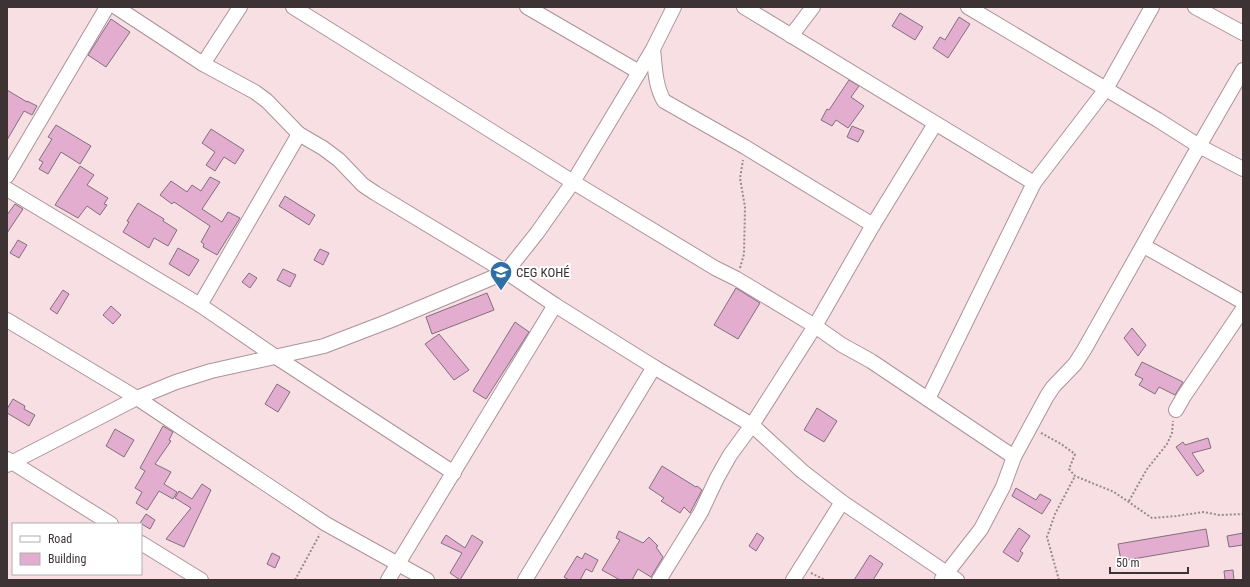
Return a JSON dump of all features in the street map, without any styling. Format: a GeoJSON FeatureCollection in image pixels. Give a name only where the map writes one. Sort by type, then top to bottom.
{"type":"FeatureCollection","features":[{"type":"Feature","properties":{"kind":"street"},"geometry":{"type":"LineString","coordinates":[[7,176],[107,7]]}},
{"type":"Feature","properties":{"kind":"street"},"geometry":{"type":"LineString","coordinates":[[116,7],[203,64],[261,97],[300,134],[339,160],[363,185],[375,193],[506,272],[554,305],[654,367],[752,424],[802,471],[842,502],[949,578],[981,529],[1003,487],[1014,457],[1053,387],[1075,364],[1084,350],[1243,70]]}},
{"type":"Feature","properties":{"kind":"street"},"geometry":{"type":"LineString","coordinates":[[203,64],[240,7]]}},
{"type":"Feature","properties":{"kind":"street"},"geometry":{"type":"LineString","coordinates":[[293,7],[573,182],[715,268],[737,279],[815,326],[1014,457]]}},
{"type":"Feature","properties":{"kind":"street"},"geometry":{"type":"LineString","coordinates":[[527,7],[640,72]]}},
{"type":"Feature","properties":{"kind":"street"},"geometry":{"type":"LineString","coordinates":[[9,462],[137,398],[176,382],[211,371],[324,346],[389,322],[506,272],[537,233],[573,182],[640,72],[674,7]]}},
{"type":"Feature","properties":{"kind":"street"},"geometry":{"type":"LineString","coordinates":[[744,7],[1034,184]]}},
{"type":"Feature","properties":{"kind":"street"},"geometry":{"type":"LineString","coordinates":[[791,36],[813,7]]}},
{"type":"Feature","properties":{"kind":"street"},"geometry":{"type":"LineString","coordinates":[[968,7],[1199,146],[1243,169]]}},
{"type":"Feature","properties":{"kind":"street"},"geometry":{"type":"LineString","coordinates":[[928,399],[1034,184],[1106,89],[1152,7]]}},
{"type":"Feature","properties":{"kind":"street"},"geometry":{"type":"LineString","coordinates":[[1195,7],[1243,33]]}},
{"type":"Feature","properties":{"kind":"street"},"geometry":{"type":"LineString","coordinates":[[653,49],[658,84],[664,101],[745,147],[873,225]]}},
{"type":"Feature","properties":{"kind":"street"},"geometry":{"type":"LineString","coordinates":[[659,580],[701,512],[730,455],[752,424],[815,326],[873,225],[935,124]]}},
{"type":"Feature","properties":{"kind":"street"},"geometry":{"type":"LineString","coordinates":[[200,305],[300,134]]}},
{"type":"Feature","properties":{"kind":"street"},"geometry":{"type":"LineString","coordinates":[[7,189],[200,305],[276,357],[454,473]]}},
{"type":"Feature","properties":{"kind":"street"},"geometry":{"type":"LineString","coordinates":[[1144,246],[1243,302]]}},
{"type":"Feature","properties":{"kind":"street"},"geometry":{"type":"LineString","coordinates":[[388,580],[454,473],[554,305]]}},
{"type":"Feature","properties":{"kind":"street"},"geometry":{"type":"LineString","coordinates":[[1176,410],[1243,309]]}},
{"type":"Feature","properties":{"kind":"street"},"geometry":{"type":"LineString","coordinates":[[7,320],[137,398],[326,524],[427,580]]}},
{"type":"Feature","properties":{"kind":"street"},"geometry":{"type":"LineString","coordinates":[[525,580],[654,367]]}},
{"type":"Feature","properties":{"kind":"street"},"geometry":{"type":"LineString","coordinates":[[9,462],[109,523]]}},
{"type":"Feature","properties":{"kind":"street"},"geometry":{"type":"LineString","coordinates":[[793,580],[842,502]]}},
{"type":"Feature","properties":{"kind":"street"},"geometry":{"type":"LineString","coordinates":[[142,544],[201,580]]}},
{"type":"Feature","properties":{"kind":"path"},"geometry":{"type":"LineString","coordinates":[[737,279],[744,254],[745,207],[740,178],[745,147]]}},
{"type":"Feature","properties":{"kind":"path"},"geometry":{"type":"LineString","coordinates":[[1129,501],[1147,469],[1167,444],[1172,433],[1172,422],[1176,410]]}},
{"type":"Feature","properties":{"kind":"path"},"geometry":{"type":"LineString","coordinates":[[1031,428],[1061,444],[1074,454],[1069,469],[1075,476],[1114,492],[1152,518],[1204,512],[1218,515],[1243,514]]}},
{"type":"Feature","properties":{"kind":"path"},"geometry":{"type":"LineString","coordinates":[[1059,580],[1047,537],[1054,514],[1075,476]]}},
{"type":"Feature","properties":{"kind":"path"},"geometry":{"type":"LineString","coordinates":[[294,580],[326,524]]}},
{"type":"Feature","properties":{"kind":"path"},"geometry":{"type":"LineString","coordinates":[[801,567],[825,580]]}},
{"type":"Feature","properties":{"kind":"building"},"geometry":{"type":"Polygon","coordinates":[[[900,13],[923,27],[915,40],[892,26],[900,13]]]}},
{"type":"Feature","properties":{"kind":"building"},"geometry":{"type":"Polygon","coordinates":[[[959,17],[970,24],[948,58],[933,48],[940,37],[945,40],[959,17]]]}},
{"type":"Feature","properties":{"kind":"building"},"geometry":{"type":"Polygon","coordinates":[[[111,19],[130,32],[106,67],[88,55],[111,19]]]}},
{"type":"Feature","properties":{"kind":"building"},"geometry":{"type":"Polygon","coordinates":[[[849,80],[859,86],[851,97],[864,106],[848,128],[836,120],[832,126],[821,120],[827,109],[829,110],[849,80]]]}},
{"type":"Feature","properties":{"kind":"building"},"geometry":{"type":"Polygon","coordinates":[[[7,90],[37,106],[32,115],[24,111],[7,140],[7,90]]]}},
{"type":"Feature","properties":{"kind":"building"},"geometry":{"type":"Polygon","coordinates":[[[56,125],[91,146],[80,164],[61,152],[48,174],[39,169],[43,162],[39,160],[52,139],[48,137],[56,125]]]}},
{"type":"Feature","properties":{"kind":"building"},"geometry":{"type":"Polygon","coordinates":[[[852,126],[864,131],[858,142],[847,137],[852,126]]]}},
{"type":"Feature","properties":{"kind":"building"},"geometry":{"type":"Polygon","coordinates":[[[211,129],[244,150],[235,164],[224,157],[215,171],[206,165],[215,152],[202,143],[211,129]]]}},
{"type":"Feature","properties":{"kind":"building"},"geometry":{"type":"Polygon","coordinates":[[[80,166],[94,175],[87,185],[108,198],[104,204],[107,205],[100,215],[87,206],[78,218],[55,205],[80,166]]]}},
{"type":"Feature","properties":{"kind":"building"},"geometry":{"type":"Polygon","coordinates":[[[210,177],[220,182],[202,209],[222,222],[228,212],[240,218],[217,255],[203,247],[204,244],[201,242],[210,226],[174,202],[172,204],[160,195],[171,181],[187,192],[192,185],[201,191],[210,177]]]}},
{"type":"Feature","properties":{"kind":"building"},"geometry":{"type":"Polygon","coordinates":[[[285,196],[315,215],[309,225],[279,206],[285,196]]]}},
{"type":"Feature","properties":{"kind":"building"},"geometry":{"type":"Polygon","coordinates":[[[138,203],[164,219],[163,221],[177,230],[168,246],[154,238],[149,248],[123,232],[129,222],[127,221],[138,203]]]}},
{"type":"Feature","properties":{"kind":"building"},"geometry":{"type":"Polygon","coordinates":[[[15,204],[23,209],[7,233],[7,215],[15,204]]]}},
{"type":"Feature","properties":{"kind":"building"},"geometry":{"type":"Polygon","coordinates":[[[18,240],[27,245],[19,258],[10,253],[18,240]]]}},
{"type":"Feature","properties":{"kind":"building"},"geometry":{"type":"Polygon","coordinates":[[[178,248],[199,260],[189,276],[169,264],[178,248]]]}},
{"type":"Feature","properties":{"kind":"building"},"geometry":{"type":"Polygon","coordinates":[[[320,249],[329,253],[323,265],[314,260],[320,249]]]}},
{"type":"Feature","properties":{"kind":"building"},"geometry":{"type":"Polygon","coordinates":[[[283,269],[296,275],[290,287],[277,280],[283,269]]]}},
{"type":"Feature","properties":{"kind":"building"},"geometry":{"type":"Polygon","coordinates":[[[249,273],[257,278],[250,288],[242,282],[249,273]]]}},
{"type":"Feature","properties":{"kind":"building"},"geometry":{"type":"Polygon","coordinates":[[[736,288],[760,303],[738,339],[714,325],[736,288]]]}},
{"type":"Feature","properties":{"kind":"building"},"geometry":{"type":"Polygon","coordinates":[[[63,290],[69,294],[57,314],[50,309],[63,290]]]}},
{"type":"Feature","properties":{"kind":"building"},"geometry":{"type":"Polygon","coordinates":[[[487,293],[494,310],[432,334],[426,317],[487,293]]]}},
{"type":"Feature","properties":{"kind":"building"},"geometry":{"type":"Polygon","coordinates":[[[111,306],[121,315],[113,324],[103,315],[111,306]]]}},
{"type":"Feature","properties":{"kind":"building"},"geometry":{"type":"Polygon","coordinates":[[[515,322],[529,332],[486,399],[473,391],[515,322]]]}},
{"type":"Feature","properties":{"kind":"building"},"geometry":{"type":"Polygon","coordinates":[[[1132,328],[1146,345],[1138,356],[1124,338],[1132,328]]]}},
{"type":"Feature","properties":{"kind":"building"},"geometry":{"type":"Polygon","coordinates":[[[439,334],[469,370],[454,380],[425,344],[439,334]]]}},
{"type":"Feature","properties":{"kind":"building"},"geometry":{"type":"Polygon","coordinates":[[[1142,362],[1183,382],[1175,395],[1159,387],[1155,394],[1139,385],[1143,379],[1135,375],[1142,362]]]}},
{"type":"Feature","properties":{"kind":"building"},"geometry":{"type":"Polygon","coordinates":[[[277,384],[290,392],[278,412],[265,404],[277,384]]]}},
{"type":"Feature","properties":{"kind":"building"},"geometry":{"type":"Polygon","coordinates":[[[13,399],[25,406],[24,409],[35,415],[29,426],[7,413],[7,409],[13,399]]]}},
{"type":"Feature","properties":{"kind":"building"},"geometry":{"type":"Polygon","coordinates":[[[817,408],[837,421],[824,442],[804,430],[817,408]]]}},
{"type":"Feature","properties":{"kind":"building"},"geometry":{"type":"Polygon","coordinates":[[[163,426],[173,432],[169,440],[171,441],[155,464],[171,472],[164,484],[177,492],[173,499],[159,491],[147,510],[136,503],[142,492],[135,488],[145,471],[140,468],[163,426]]]}},
{"type":"Feature","properties":{"kind":"building"},"geometry":{"type":"Polygon","coordinates":[[[115,429],[134,440],[124,457],[106,446],[115,429]]]}},
{"type":"Feature","properties":{"kind":"building"},"geometry":{"type":"Polygon","coordinates":[[[1208,438],[1211,448],[1192,453],[1204,471],[1197,476],[1176,447],[1183,442],[1185,445],[1208,438]]]}},
{"type":"Feature","properties":{"kind":"building"},"geometry":{"type":"Polygon","coordinates":[[[662,466],[702,490],[690,513],[684,507],[680,513],[661,501],[664,498],[649,488],[662,466]]]}},
{"type":"Feature","properties":{"kind":"building"},"geometry":{"type":"Polygon","coordinates":[[[202,484],[211,490],[184,547],[166,539],[191,508],[175,498],[179,491],[192,499],[202,484]]]}},
{"type":"Feature","properties":{"kind":"building"},"geometry":{"type":"Polygon","coordinates":[[[1016,488],[1036,500],[1040,494],[1051,500],[1042,514],[1012,496],[1016,488]]]}},
{"type":"Feature","properties":{"kind":"building"},"geometry":{"type":"Polygon","coordinates":[[[146,514],[155,520],[150,529],[140,523],[146,514]]]}},
{"type":"Feature","properties":{"kind":"building"},"geometry":{"type":"Polygon","coordinates":[[[1019,528],[1030,536],[1020,551],[1023,553],[1018,562],[1003,552],[1019,528]]]}},
{"type":"Feature","properties":{"kind":"building"},"geometry":{"type":"Polygon","coordinates":[[[1206,529],[1209,546],[1121,561],[1118,544],[1206,529]]]}},
{"type":"Feature","properties":{"kind":"building"},"geometry":{"type":"Polygon","coordinates":[[[619,531],[643,543],[649,537],[658,546],[656,547],[663,557],[651,577],[638,569],[632,580],[620,580],[602,570],[620,540],[616,538],[619,531]]]}},
{"type":"Feature","properties":{"kind":"building"},"geometry":{"type":"Polygon","coordinates":[[[757,533],[764,538],[756,551],[749,546],[757,533]]]}},
{"type":"Feature","properties":{"kind":"building"},"geometry":{"type":"Polygon","coordinates":[[[1243,533],[1243,545],[1229,547],[1227,536],[1243,533]]]}},
{"type":"Feature","properties":{"kind":"building"},"geometry":{"type":"Polygon","coordinates":[[[446,535],[465,548],[472,535],[483,542],[460,580],[450,573],[462,553],[441,543],[446,535]]]}},
{"type":"Feature","properties":{"kind":"building"},"geometry":{"type":"Polygon","coordinates":[[[272,553],[280,557],[275,568],[267,564],[272,553]]]}},
{"type":"Feature","properties":{"kind":"building"},"geometry":{"type":"Polygon","coordinates":[[[585,553],[598,560],[592,572],[586,569],[580,580],[569,580],[564,577],[577,556],[582,559],[585,553]]]}},
{"type":"Feature","properties":{"kind":"building"},"geometry":{"type":"Polygon","coordinates":[[[870,555],[883,564],[873,580],[854,580],[870,555]]]}},
{"type":"Feature","properties":{"kind":"building"},"geometry":{"type":"Polygon","coordinates":[[[1233,570],[1234,580],[1225,580],[1224,571],[1233,570]]]}},
{"type":"Feature","properties":{"kind":"place","name":"CEG KOHÉ"},"geometry":{"type":"Point","coordinates":[501,292]}}]}
